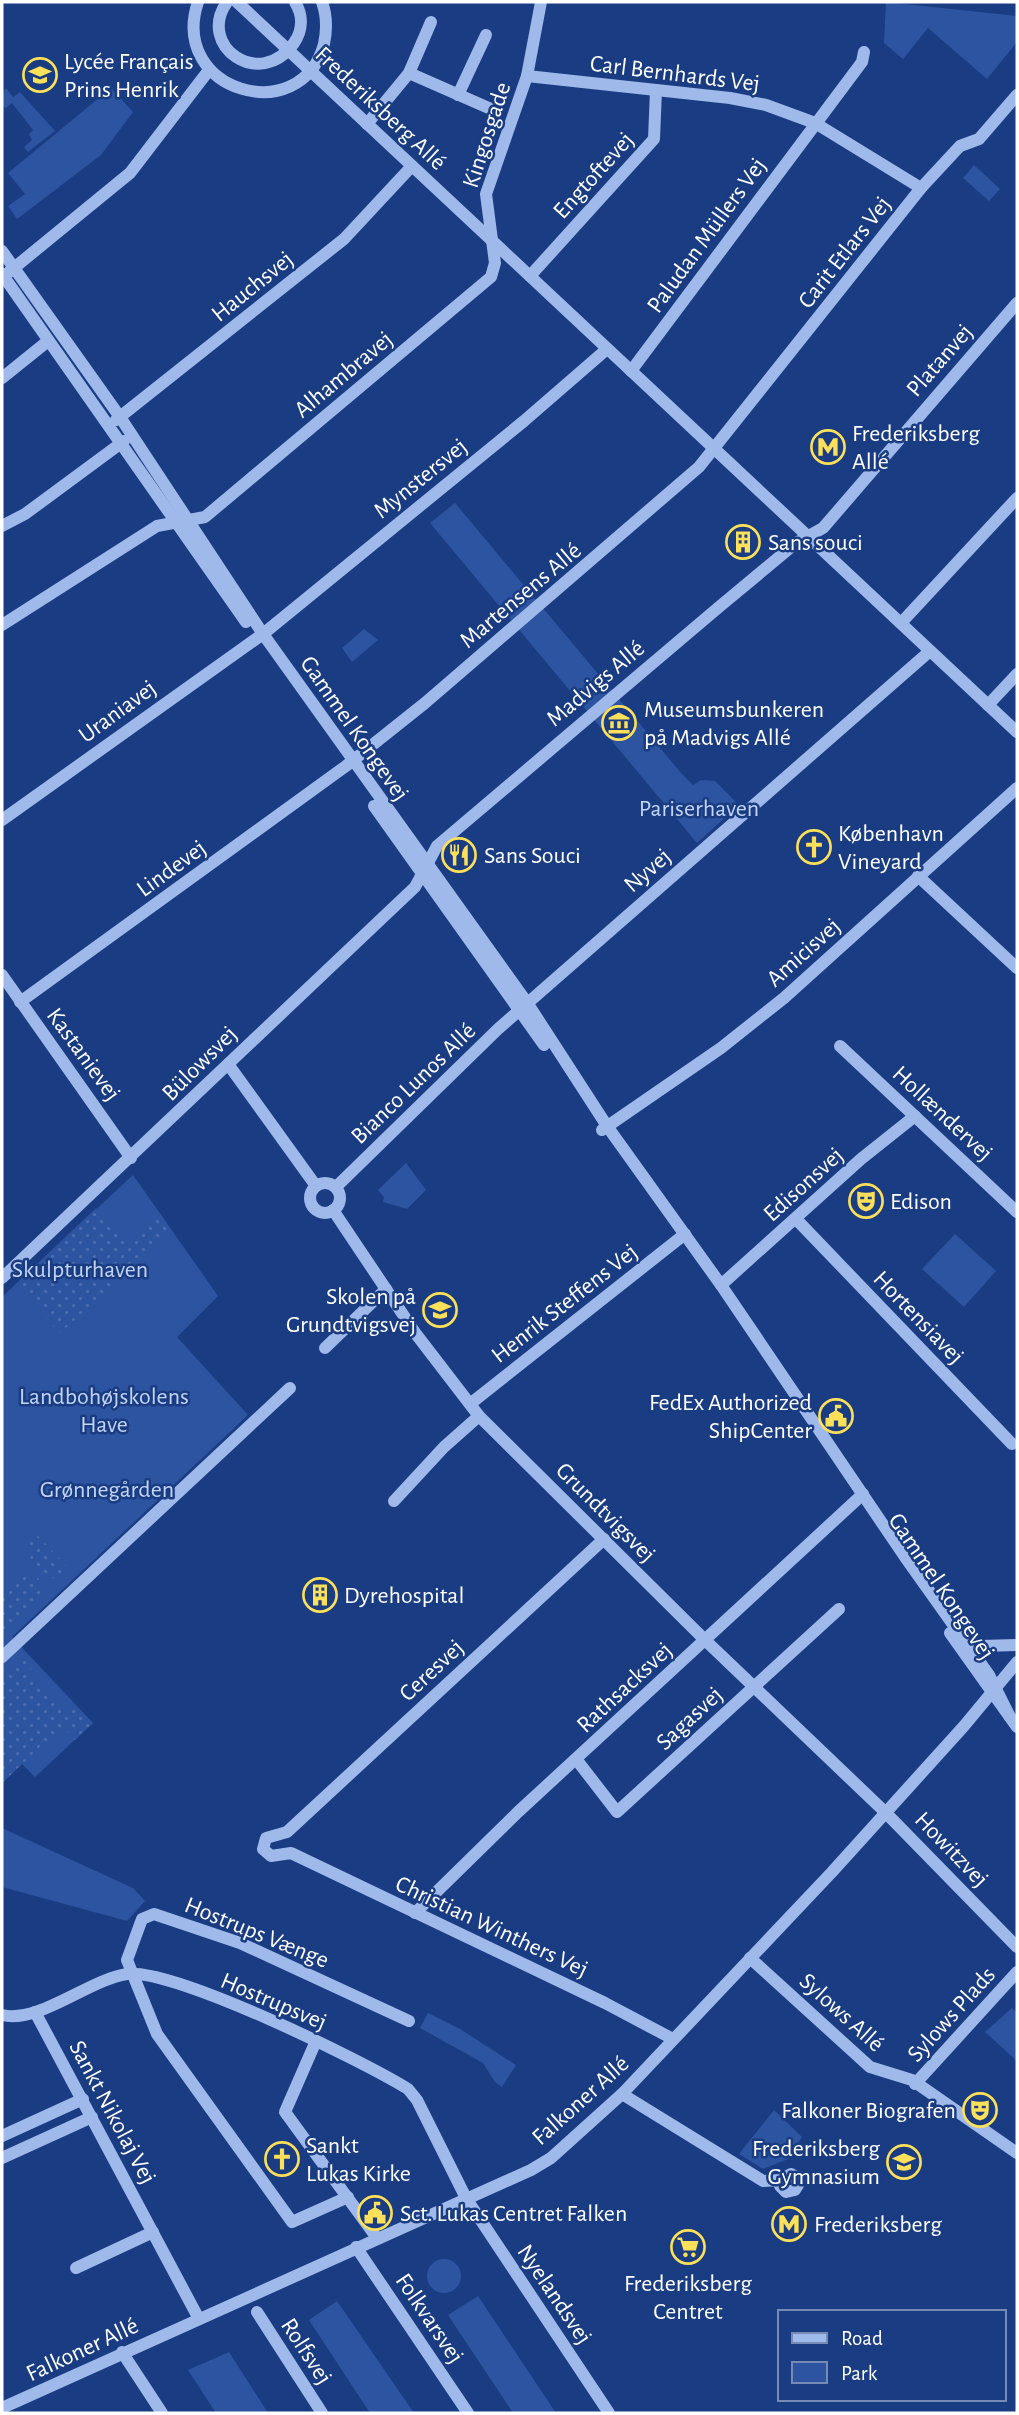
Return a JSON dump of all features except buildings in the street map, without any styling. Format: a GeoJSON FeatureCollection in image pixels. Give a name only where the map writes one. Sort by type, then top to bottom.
{"type":"FeatureCollection","features":[{"type":"Feature","properties":{"kind":"street"},"geometry":{"type":"LineString","coordinates":[[198,2],[194,17],[195,40],[209,69],[235,88],[262,93],[286,88],[310,71],[322,52],[327,33],[322,2]]}},
{"type":"Feature","properties":{"kind":"street"},"geometry":{"type":"LineString","coordinates":[[227,2],[219,16],[218,28],[224,44],[236,57],[264,64],[274,61],[288,50],[298,37],[301,23],[295,2]]}},
{"type":"Feature","properties":{"kind":"street","name":"Frederiksberg Allé"},"geometry":{"type":"LineString","coordinates":[[237,2],[1017,732]]}},
{"type":"Feature","properties":{"kind":"street","name":"Kingosgade"},"geometry":{"type":"LineString","coordinates":[[491,240],[485,202],[487,187],[527,76],[541,2]]}},
{"type":"Feature","properties":{"kind":"street"},"geometry":{"type":"LineString","coordinates":[[367,124],[409,73],[431,22]]}},
{"type":"Feature","properties":{"kind":"street"},"geometry":{"type":"LineString","coordinates":[[458,95],[486,35]]}},
{"type":"Feature","properties":{"kind":"street"},"geometry":{"type":"LineString","coordinates":[[815,123],[862,62],[864,52]]}},
{"type":"Feature","properties":{"kind":"street"},"geometry":{"type":"LineString","coordinates":[[6,273],[130,173],[209,69]]}},
{"type":"Feature","properties":{"kind":"street"},"geometry":{"type":"LineString","coordinates":[[409,73],[491,109]]}},
{"type":"Feature","properties":{"kind":"street","name":"Carl Bernhards Vej"},"geometry":{"type":"LineString","coordinates":[[527,76],[766,105],[815,123],[921,188]]}},
{"type":"Feature","properties":{"kind":"street","name":"Engtoftevej"},"geometry":{"type":"LineString","coordinates":[[530,276],[654,139],[656,90]]}},
{"type":"Feature","properties":{"kind":"street","name":"Carit Etlars Vej"},"geometry":{"type":"LineString","coordinates":[[715,450],[921,188],[960,146],[979,139],[1017,95]]}},
{"type":"Feature","properties":{"kind":"street","name":"Paludan Müllers Vej"},"geometry":{"type":"LineString","coordinates":[[631,371],[815,123]]}},
{"type":"Feature","properties":{"kind":"street","name":"Hauchsvej"},"geometry":{"type":"LineString","coordinates":[[107,427],[344,239],[412,166]]}},
{"type":"Feature","properties":{"kind":"street","name":"Alhambravej"},"geometry":{"type":"LineString","coordinates":[[190,522],[205,517],[220,506],[490,279],[495,268],[491,240]]}},
{"type":"Feature","properties":{"kind":"street","name":"Gammel Kongevej"},"geometry":{"type":"LineString","coordinates":[[2,251],[6,273],[118,445],[260,636],[524,1008],[993,1689]]}},
{"type":"Feature","properties":{"kind":"street","name":"Gammel Kongevej"},"geometry":{"type":"LineString","coordinates":[[6,273],[120,417],[190,522],[260,636]]}},
{"type":"Feature","properties":{"kind":"street","name":"Platanvej"},"geometry":{"type":"LineString","coordinates":[[808,537],[830,520],[1017,303]]}},
{"type":"Feature","properties":{"kind":"street"},"geometry":{"type":"LineString","coordinates":[[2,378],[48,341]]}},
{"type":"Feature","properties":{"kind":"street","name":"Mynstersvej"},"geometry":{"type":"LineString","coordinates":[[260,636],[590,367],[607,349]]}},
{"type":"Feature","properties":{"kind":"street"},"geometry":{"type":"LineString","coordinates":[[2,526],[25,514],[132,435]]}},
{"type":"Feature","properties":{"kind":"street","name":"Martensens Allé"},"geometry":{"type":"LineString","coordinates":[[349,764],[638,522],[715,450]]}},
{"type":"Feature","properties":{"kind":"street"},"geometry":{"type":"LineString","coordinates":[[901,623],[1017,498]]}},
{"type":"Feature","properties":{"kind":"street"},"geometry":{"type":"LineString","coordinates":[[2,625],[157,526],[190,522]]}},
{"type":"Feature","properties":{"kind":"street","name":"Madvigs Allé"},"geometry":{"type":"LineString","coordinates":[[425,869],[437,846],[773,562],[808,537]]}},
{"type":"Feature","properties":{"kind":"street","name":"Uraniavej"},"geometry":{"type":"LineString","coordinates":[[2,820],[222,660],[260,636]]}},
{"type":"Feature","properties":{"kind":"street","name":"Nyvej"},"geometry":{"type":"LineString","coordinates":[[524,1008],[930,651]]}},
{"type":"Feature","properties":{"kind":"street"},"geometry":{"type":"LineString","coordinates":[[988,705],[1017,674]]}},
{"type":"Feature","properties":{"kind":"street","name":"Lindevej"},"geometry":{"type":"LineString","coordinates":[[20,1002],[349,764]]}},
{"type":"Feature","properties":{"kind":"street","name":"Amicisvej"},"geometry":{"type":"LineString","coordinates":[[605,1128],[720,1048],[784,998],[1017,788]]}},
{"type":"Feature","properties":{"kind":"street","name":"Bülowsvej"},"geometry":{"type":"LineString","coordinates":[[2,1278],[415,887],[425,869]]}},
{"type":"Feature","properties":{"kind":"street"},"geometry":{"type":"LineString","coordinates":[[918,876],[1017,968]]}},
{"type":"Feature","properties":{"kind":"street","name":"Kastanievej"},"geometry":{"type":"LineString","coordinates":[[2,975],[131,1158]]}},
{"type":"Feature","properties":{"kind":"street","name":"Bianco Lunos Allé"},"geometry":{"type":"LineString","coordinates":[[336,1187],[493,1034],[524,1008]]}},
{"type":"Feature","properties":{"kind":"street","name":"Hollændervej"},"geometry":{"type":"LineString","coordinates":[[840,1045],[1017,1212]]}},
{"type":"Feature","properties":{"kind":"street"},"geometry":{"type":"LineString","coordinates":[[228,1063],[316,1186]]}},
{"type":"Feature","properties":{"kind":"street","name":"Edisonsvej"},"geometry":{"type":"LineString","coordinates":[[721,1286],[861,1159],[915,1116]]}},
{"type":"Feature","properties":{"kind":"street"},"geometry":{"type":"LineString","coordinates":[[327,1183],[336,1187],[340,1197],[333,1210],[323,1212],[314,1208],[310,1194],[316,1186],[327,1183]]}},
{"type":"Feature","properties":{"kind":"street","name":"Grundtvigsvej"},"geometry":{"type":"LineString","coordinates":[[333,1210],[386,1289],[480,1416],[705,1640],[885,1812]]}},
{"type":"Feature","properties":{"kind":"street","name":"Hortensiavej"},"geometry":{"type":"LineString","coordinates":[[796,1219],[1012,1444]]}},
{"type":"Feature","properties":{"kind":"street","name":"Henrik Steffens Vej"},"geometry":{"type":"LineString","coordinates":[[470,1404],[680,1232]]}},
{"type":"Feature","properties":{"kind":"street","name":"Gammel Kongevej"},"geometry":{"type":"LineString","coordinates":[[694,1253],[721,1286],[860,1497],[965,1641],[1014,1722]]}},
{"type":"Feature","properties":{"kind":"street"},"geometry":{"type":"LineString","coordinates":[[325,1348],[386,1289]]}},
{"type":"Feature","properties":{"kind":"street"},"geometry":{"type":"LineString","coordinates":[[2,1657],[290,1388]]}},
{"type":"Feature","properties":{"kind":"street"},"geometry":{"type":"LineString","coordinates":[[394,1501],[444,1447],[480,1416]]}},
{"type":"Feature","properties":{"kind":"street","name":"Rathsacksvej"},"geometry":{"type":"LineString","coordinates":[[415,1913],[576,1759],[860,1497]]}},
{"type":"Feature","properties":{"kind":"street","name":"Ceresvej"},"geometry":{"type":"LineString","coordinates":[[264,1841],[272,1833],[288,1843],[604,1539]]}},
{"type":"Feature","properties":{"kind":"street","name":"Sagasvej"},"geometry":{"type":"LineString","coordinates":[[576,1759],[617,1812],[839,1609]]}},
{"type":"Feature","properties":{"kind":"street"},"geometry":{"type":"LineString","coordinates":[[965,1641],[980,1646],[1017,1645]]}},
{"type":"Feature","properties":{"kind":"street","name":"Falkoner Allé"},"geometry":{"type":"LineString","coordinates":[[3,2410],[122,2352],[531,2170],[551,2158],[622,2094],[750,1958],[964,1726],[1017,1662]]}},
{"type":"Feature","properties":{"kind":"street","name":"Howitzvej"},"geometry":{"type":"LineString","coordinates":[[885,1812],[1017,1947]]}},
{"type":"Feature","properties":{"kind":"street","name":"Christian Winthers Vej"},"geometry":{"type":"LineString","coordinates":[[264,1841],[263,1849],[271,1856],[288,1843],[415,1913],[598,1999],[673,2039]]}},
{"type":"Feature","properties":{"kind":"street","name":"Hostrups Vænge"},"geometry":{"type":"LineString","coordinates":[[132,1973],[127,1960],[140,1922],[144,1916],[154,1914],[240,1943],[409,2021]]}},
{"type":"Feature","properties":{"kind":"street","name":"Sylows Allé"},"geometry":{"type":"LineString","coordinates":[[750,1958],[870,2067],[919,2087],[1017,2153]]}},
{"type":"Feature","properties":{"kind":"street","name":"Sylows Plads"},"geometry":{"type":"LineString","coordinates":[[919,2087],[1017,1972]]}},
{"type":"Feature","properties":{"kind":"street"},"geometry":{"type":"LineString","coordinates":[[132,1973],[157,2034],[292,2222],[348,2197]]}},
{"type":"Feature","properties":{"kind":"street","name":"Hostrupsvej"},"geometry":{"type":"LineString","coordinates":[[2,2015],[15,2017],[35,2011],[111,1977],[132,1973],[156,1976],[316,2041],[408,2089],[417,2100],[466,2198]]}},
{"type":"Feature","properties":{"kind":"street","name":"Sankt Nikolaj Vej"},"geometry":{"type":"LineString","coordinates":[[35,2011],[199,2319]]}},
{"type":"Feature","properties":{"kind":"street"},"geometry":{"type":"LineString","coordinates":[[316,2041],[285,2112],[377,2238]]}},
{"type":"Feature","properties":{"kind":"street"},"geometry":{"type":"LineString","coordinates":[[622,2094],[763,2181],[780,2180]]}},
{"type":"Feature","properties":{"kind":"street"},"geometry":{"type":"LineString","coordinates":[[2,2136],[83,2099]]}},
{"type":"Feature","properties":{"kind":"street"},"geometry":{"type":"LineString","coordinates":[[2,2158],[92,2117]]}},
{"type":"Feature","properties":{"kind":"street","name":"Nyelandsvej"},"geometry":{"type":"LineString","coordinates":[[466,2198],[609,2413]]}},
{"type":"Feature","properties":{"kind":"street"},"geometry":{"type":"LineString","coordinates":[[76,2268],[153,2232]]}},
{"type":"Feature","properties":{"kind":"street","name":"Folkvarsvej"},"geometry":{"type":"LineString","coordinates":[[356,2247],[468,2413]]}},
{"type":"Feature","properties":{"kind":"street","name":"Rolfsvej"},"geometry":{"type":"LineString","coordinates":[[257,2312],[322,2413]]}},
{"type":"Feature","properties":{"kind":"street"},"geometry":{"type":"LineString","coordinates":[[122,2352],[162,2413]]}},
{"type":"Feature","properties":{"kind":"green space"},"geometry":{"type":"Polygon","coordinates":[[[886,2],[1017,16],[1017,42],[987,79],[928,28],[903,59],[884,43],[886,2]]]}},
{"type":"Feature","properties":{"kind":"green space"},"geometry":{"type":"Polygon","coordinates":[[[6,88],[13,97],[20,92],[55,131],[28,152],[24,147],[32,140],[29,134],[33,130],[12,103],[6,108],[2,106],[2,94],[6,88]]]}},
{"type":"Feature","properties":{"kind":"green space"},"geometry":{"type":"Polygon","coordinates":[[[111,88],[133,112],[101,155],[17,219],[8,206],[25,194],[8,173],[111,88]]]}},
{"type":"Feature","properties":{"kind":"green space"},"geometry":{"type":"Polygon","coordinates":[[[974,165],[1000,189],[989,201],[963,178],[974,165]]]}},
{"type":"Feature","properties":{"kind":"green space","name":"Pariserhaven"},"geometry":{"type":"Polygon","coordinates":[[[455,503],[681,773],[693,785],[701,780],[715,781],[739,805],[697,843],[430,523],[455,503]]]}},
{"type":"Feature","properties":{"kind":"green space"},"geometry":{"type":"Polygon","coordinates":[[[364,629],[378,640],[352,662],[342,648],[364,629]]]}},
{"type":"Feature","properties":{"kind":"green space"},"geometry":{"type":"Polygon","coordinates":[[[406,1163],[426,1190],[407,1209],[383,1202],[384,1197],[378,1190],[406,1163]]]}},
{"type":"Feature","properties":{"kind":"green space","name":"Landbohøjskolens Have"},"geometry":{"type":"Polygon","coordinates":[[[133,1175],[218,1296],[177,1337],[248,1415],[12,1637],[93,1723],[35,1777],[22,1764],[2,1783],[2,1297],[133,1175]]]}},
{"type":"Feature","properties":{"kind":"green space","name":"Skulpturhaven"},"geometry":{"type":"Polygon","coordinates":[[[96,1208],[128,1240],[160,1213],[172,1231],[60,1333],[15,1285],[96,1208]]]}},
{"type":"Feature","properties":{"kind":"green space"},"geometry":{"type":"Polygon","coordinates":[[[955,1234],[996,1271],[964,1307],[922,1269],[955,1234]]]}},
{"type":"Feature","properties":{"kind":"green space"},"geometry":{"type":"Polygon","coordinates":[[[37,1535],[72,1572],[61,1582],[34,1568],[27,1545],[37,1535]]]}},
{"type":"Feature","properties":{"kind":"green space"},"geometry":{"type":"Polygon","coordinates":[[[25,1574],[38,1578],[48,1592],[2,1636],[2,1596],[25,1574]]]}},
{"type":"Feature","properties":{"kind":"green space"},"geometry":{"type":"Polygon","coordinates":[[[22,1653],[34,1666],[26,1673],[61,1711],[72,1702],[93,1723],[75,1740],[62,1726],[2,1783],[2,1673],[22,1653]]]}},
{"type":"Feature","properties":{"kind":"green space"},"geometry":{"type":"Polygon","coordinates":[[[2,1828],[133,1888],[145,1901],[127,1921],[2,1887],[2,1828]]]}},
{"type":"Feature","properties":{"kind":"green space"},"geometry":{"type":"Polygon","coordinates":[[[1012,2008],[1017,2013],[1017,2061],[985,2032],[1012,2008]]]}},
{"type":"Feature","properties":{"kind":"green space"},"geometry":{"type":"Polygon","coordinates":[[[428,2013],[460,2029],[516,2065],[502,2087],[495,2082],[483,2063],[420,2028],[428,2013]]]}},
{"type":"Feature","properties":{"kind":"green space"},"geometry":{"type":"Polygon","coordinates":[[[774,2110],[802,2137],[788,2159],[763,2169],[739,2154],[774,2110]]]}},
{"type":"Feature","properties":{"kind":"green space"},"geometry":{"type":"Polygon","coordinates":[[[444,2259],[456,2264],[461,2276],[456,2288],[444,2293],[432,2288],[427,2276],[432,2264],[444,2259]]]}},
{"type":"Feature","properties":{"kind":"green space"},"geometry":{"type":"Polygon","coordinates":[[[478,2296],[556,2413],[513,2413],[448,2315],[478,2296]]]}},
{"type":"Feature","properties":{"kind":"green space"},"geometry":{"type":"Polygon","coordinates":[[[337,2301],[414,2413],[370,2413],[309,2320],[337,2301]]]}},
{"type":"Feature","properties":{"kind":"green space"},"geometry":{"type":"Polygon","coordinates":[[[229,2352],[268,2413],[216,2413],[188,2370],[229,2352]]]}},
{"type":"Feature","properties":{"kind":"place","name":"Lycée Français Prins Henrik"},"geometry":{"type":"Point","coordinates":[40,75]}},
{"type":"Feature","properties":{"kind":"place","name":"Frederiksberg Allé"},"geometry":{"type":"Point","coordinates":[828,447]}},
{"type":"Feature","properties":{"kind":"place","name":"Sans souci"},"geometry":{"type":"Point","coordinates":[743,542]}},
{"type":"Feature","properties":{"kind":"place","name":"Museumsbunkeren på Madvigs Allé"},"geometry":{"type":"Point","coordinates":[619,723]}},
{"type":"Feature","properties":{"kind":"place","name":"København Vineyard"},"geometry":{"type":"Point","coordinates":[814,847]}},
{"type":"Feature","properties":{"kind":"place","name":"Sans Souci"},"geometry":{"type":"Point","coordinates":[459,855]}},
{"type":"Feature","properties":{"kind":"place","name":"Edison"},"geometry":{"type":"Point","coordinates":[866,1201]}},
{"type":"Feature","properties":{"kind":"place","name":"Skolen på Grundtvigsvej"},"geometry":{"type":"Point","coordinates":[440,1310]}},
{"type":"Feature","properties":{"kind":"place","name":"FedEx Authorized ShipCenter"},"geometry":{"type":"Point","coordinates":[836,1416]}},
{"type":"Feature","properties":{"kind":"place","name":"Dyrehospital"},"geometry":{"type":"Point","coordinates":[320,1595]}},
{"type":"Feature","properties":{"kind":"place","name":"Falkoner Biografen"},"geometry":{"type":"Point","coordinates":[980,2110]}},
{"type":"Feature","properties":{"kind":"place","name":"Sankt Lukas Kirke"},"geometry":{"type":"Point","coordinates":[282,2159]}},
{"type":"Feature","properties":{"kind":"place","name":"Frederiksberg Gymnasium"},"geometry":{"type":"Point","coordinates":[904,2162]}},
{"type":"Feature","properties":{"kind":"place","name":"Sct. Lukas Centret Falken"},"geometry":{"type":"Point","coordinates":[375,2213]}},
{"type":"Feature","properties":{"kind":"place","name":"Frederiksberg"},"geometry":{"type":"Point","coordinates":[789,2224]}},
{"type":"Feature","properties":{"kind":"place","name":"Frederiksberg Centret"},"geometry":{"type":"Point","coordinates":[688,2247]}},
{"type":"Feature","properties":{"kind":"park label","name":"Grønnegården"},"geometry":{"type":"Point","coordinates":[107,1489]}}]}
